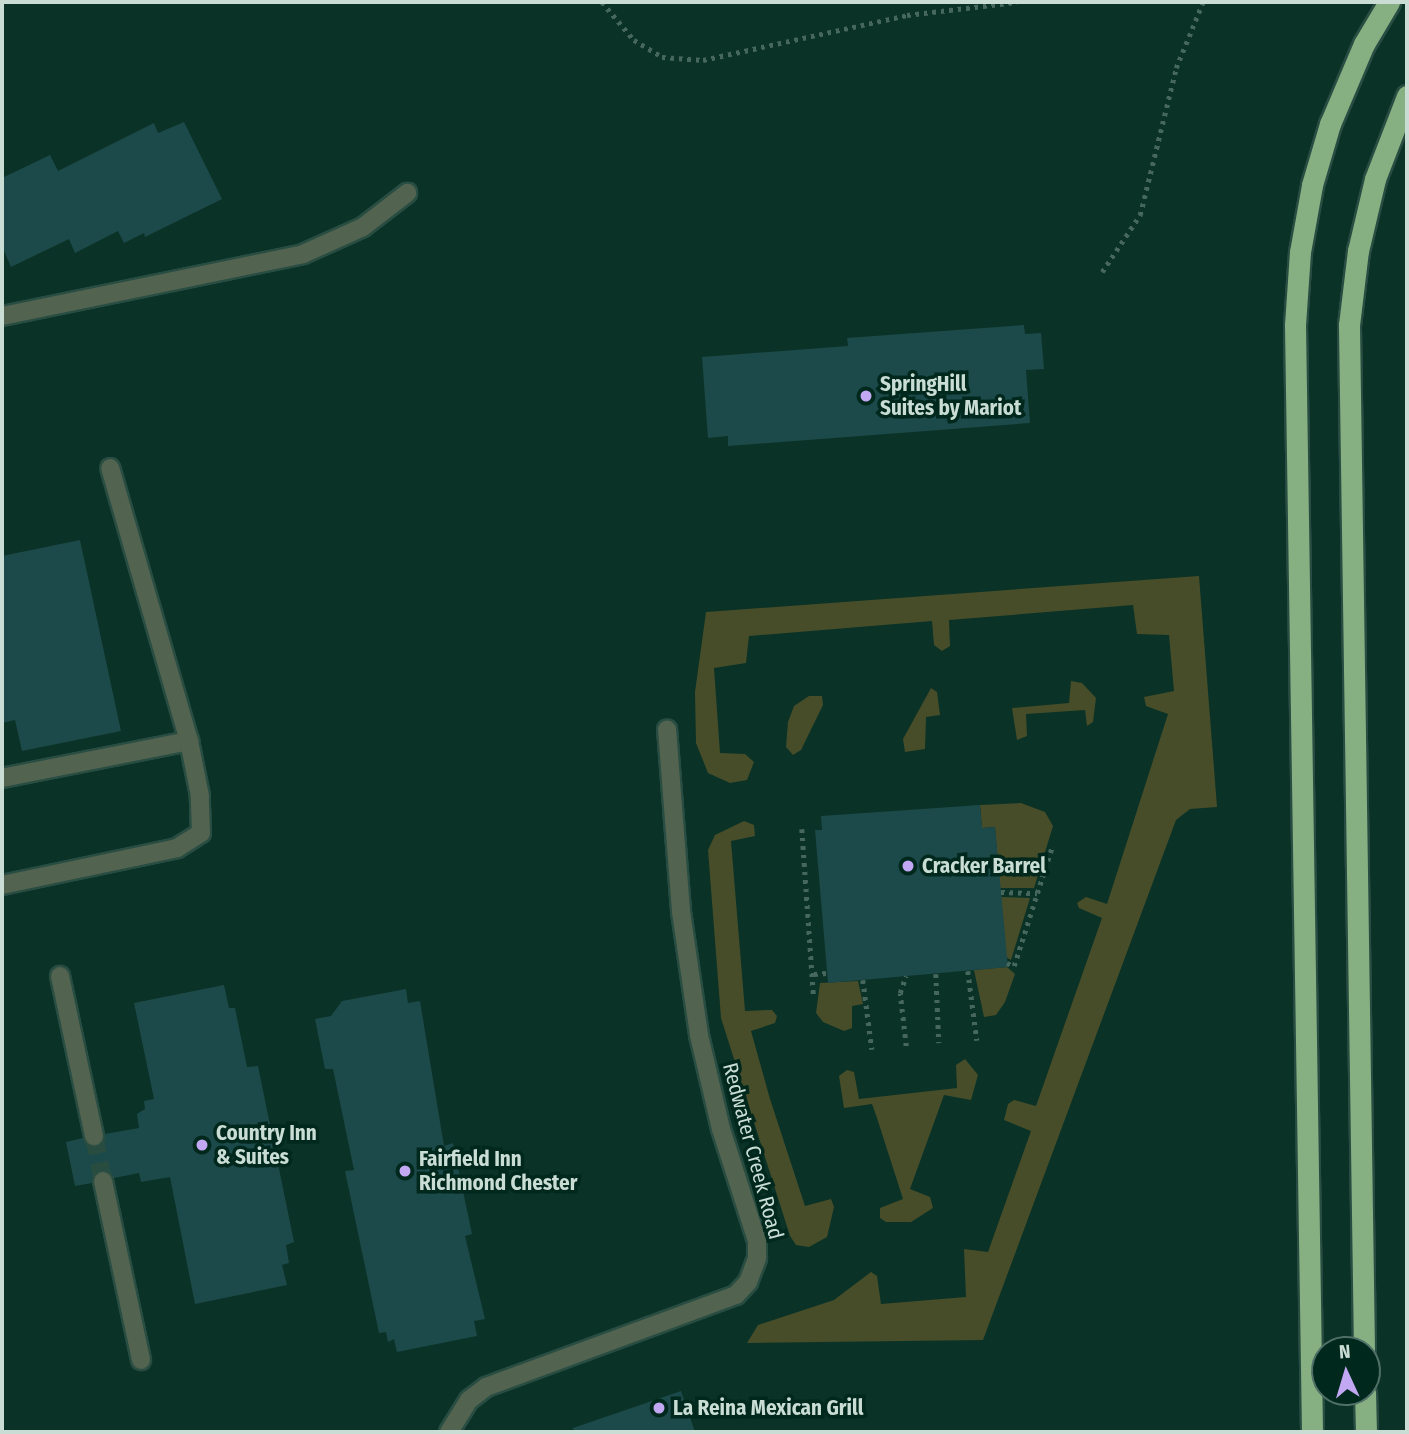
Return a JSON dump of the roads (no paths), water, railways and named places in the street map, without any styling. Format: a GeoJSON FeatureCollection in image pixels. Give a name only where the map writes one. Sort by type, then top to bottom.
{"type":"FeatureCollection","features":[{"type":"Feature","properties":{"kind":"highway"},"geometry":{"type":"LineString","coordinates":[[1312,1432],[1295,325],[1300,252],[1312,185],[1335,112],[1364,44],[1389,2]]}},
{"type":"Feature","properties":{"kind":"highway"},"geometry":{"type":"LineString","coordinates":[[1364,1336],[1349,325],[1358,251],[1376,178],[1407,96]]}},
{"type":"Feature","properties":{"kind":"highway"},"geometry":{"type":"LineString","coordinates":[[1365,1406],[1366,1432]]}},
{"type":"Feature","properties":{"kind":"street"},"geometry":{"type":"LineString","coordinates":[[2,316],[303,254],[363,227],[407,193]]}},
{"type":"Feature","properties":{"kind":"street"},"geometry":{"type":"LineString","coordinates":[[2,886],[177,848],[201,833],[188,741],[110,468]]}},
{"type":"Feature","properties":{"kind":"street","name":"Redwater Creek Road"},"geometry":{"type":"LineString","coordinates":[[449,1432],[469,1400],[486,1387],[736,1295],[748,1282],[757,1258],[757,1241],[721,1129],[699,1035],[681,911],[667,730]]}},
{"type":"Feature","properties":{"kind":"street"},"geometry":{"type":"LineString","coordinates":[[2,778],[188,741]]}},
{"type":"Feature","properties":{"kind":"street"},"geometry":{"type":"LineString","coordinates":[[60,976],[94,1136]]}},
{"type":"Feature","properties":{"kind":"street"},"geometry":{"type":"LineString","coordinates":[[103,1181],[141,1360]]}},
{"type":"Feature","properties":{"kind":"tunnel"},"geometry":{"type":"LineString","coordinates":[[94,1136],[103,1181]]}},
{"type":"Feature","properties":{"kind":"place","name":"SpringHill Suites by Mariot"},"geometry":{"type":"Point","coordinates":[866,396]}},
{"type":"Feature","properties":{"kind":"place","name":"Cracker Barrel"},"geometry":{"type":"Point","coordinates":[908,866]}},
{"type":"Feature","properties":{"kind":"place","name":"Country Inn & Suites"},"geometry":{"type":"Point","coordinates":[202,1145]}},
{"type":"Feature","properties":{"kind":"place","name":"Fairfield Inn Richmond Chester"},"geometry":{"type":"Point","coordinates":[405,1171]}},
{"type":"Feature","properties":{"kind":"place","name":"La Reina Mexican Grill"},"geometry":{"type":"Point","coordinates":[659,1408]}}]}
